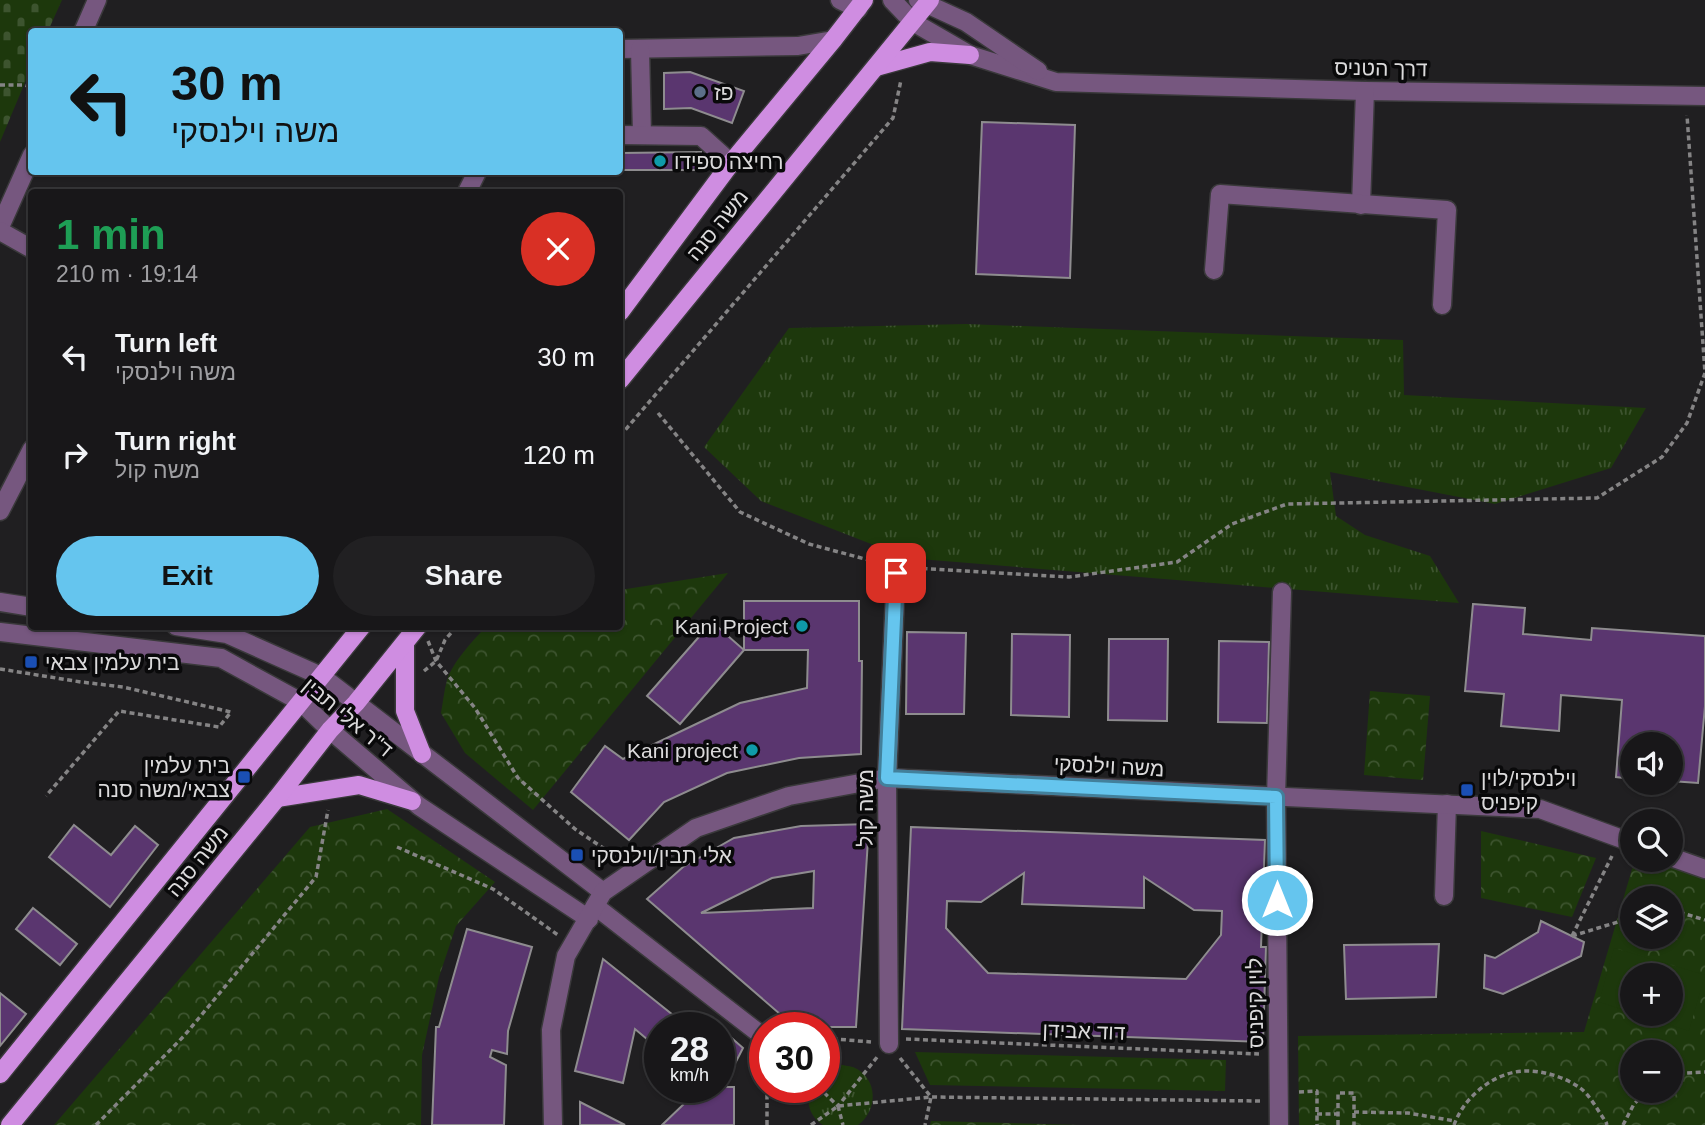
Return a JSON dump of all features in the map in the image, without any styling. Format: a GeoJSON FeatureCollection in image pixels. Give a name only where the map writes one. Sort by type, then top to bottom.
{"type":"FeatureCollection","features":[{"type":"Feature","properties":{"kind":"main road","name":"משה סנה"},"geometry":{"type":"LineString","coordinates":[[623,376],[913,22],[925,1]]}},
{"type":"Feature","properties":{"kind":"main road","name":"משה סנה"},"geometry":{"type":"LineString","coordinates":[[623,308],[731,163],[861,4]]}},
{"type":"Feature","properties":{"kind":"main road"},"geometry":{"type":"LineString","coordinates":[[876,67],[930,52],[970,55]]}},
{"type":"Feature","properties":{"kind":"main road","name":"משה סנה"},"geometry":{"type":"LineString","coordinates":[[0,1074],[359,630]]}},
{"type":"Feature","properties":{"kind":"main road","name":"משה סנה"},"geometry":{"type":"LineString","coordinates":[[10,1125],[278,798],[330,730],[405,643],[422,632]]}},
{"type":"Feature","properties":{"kind":"main road"},"geometry":{"type":"LineString","coordinates":[[405,643],[405,711],[422,754]]}},
{"type":"Feature","properties":{"kind":"main road"},"geometry":{"type":"LineString","coordinates":[[278,798],[359,785],[412,801]]}},
{"type":"Feature","properties":{"kind":"street"},"geometry":{"type":"LineString","coordinates":[[85,28],[97,0]]}},
{"type":"Feature","properties":{"kind":"street"},"geometry":{"type":"LineString","coordinates":[[840,0],[861,4]]}},
{"type":"Feature","properties":{"kind":"street","name":"דרך הטניס"},"geometry":{"type":"LineString","coordinates":[[892,0],[913,22],[970,55],[1056,82],[1366,91],[1705,96]]}},
{"type":"Feature","properties":{"kind":"street"},"geometry":{"type":"LineString","coordinates":[[954,0],[953,7],[966,22]]}},
{"type":"Feature","properties":{"kind":"street"},"geometry":{"type":"LineString","coordinates":[[925,1],[966,22],[1056,82]]}},
{"type":"Feature","properties":{"kind":"street"},"geometry":{"type":"LineString","coordinates":[[623,49],[798,46],[833,40]]}},
{"type":"Feature","properties":{"kind":"street"},"geometry":{"type":"LineString","coordinates":[[640,49],[642,135]]}},
{"type":"Feature","properties":{"kind":"street"},"geometry":{"type":"LineString","coordinates":[[1361,205],[1366,91]]}},
{"type":"Feature","properties":{"kind":"street"},"geometry":{"type":"LineString","coordinates":[[623,135],[701,136],[731,163]]}},
{"type":"Feature","properties":{"kind":"street"},"geometry":{"type":"LineString","coordinates":[[28,164],[0,229],[28,246]]}},
{"type":"Feature","properties":{"kind":"street"},"geometry":{"type":"LineString","coordinates":[[1214,270],[1220,194],[1447,210],[1442,305]]}},
{"type":"Feature","properties":{"kind":"street"},"geometry":{"type":"LineString","coordinates":[[0,511],[28,457]]}},
{"type":"Feature","properties":{"kind":"street","name":"משה קול"},"geometry":{"type":"LineString","coordinates":[[888,1041],[887,778],[896,570]]}},
{"type":"Feature","properties":{"kind":"street","name":"לוין קיפניס"},"geometry":{"type":"LineString","coordinates":[[1279,1125],[1276,797],[1282,592]]}},
{"type":"Feature","properties":{"kind":"street"},"geometry":{"type":"LineString","coordinates":[[0,602],[28,606]]}},
{"type":"Feature","properties":{"kind":"street","name":"ד\"ר אלי תבין"},"geometry":{"type":"LineString","coordinates":[[202,630],[228,634],[321,676],[422,754],[596,906],[749,1026]]}},
{"type":"Feature","properties":{"kind":"street","name":"ד\"ר אלי תבין"},"geometry":{"type":"LineString","coordinates":[[0,632],[221,658],[301,702],[412,801],[596,906]]}},
{"type":"Feature","properties":{"kind":"street","name":"משה וילנסקי"},"geometry":{"type":"LineString","coordinates":[[596,906],[635,870],[696,828],[789,796],[887,778],[1540,809],[1620,838]]}},
{"type":"Feature","properties":{"kind":"street"},"geometry":{"type":"LineString","coordinates":[[1444,896],[1447,804]]}},
{"type":"Feature","properties":{"kind":"street"},"geometry":{"type":"LineString","coordinates":[[1683,861],[1705,869]]}},
{"type":"Feature","properties":{"kind":"street"},"geometry":{"type":"LineString","coordinates":[[553,1125],[551,1030],[566,956],[596,906]]}},
{"type":"Feature","properties":{"kind":"path"},"geometry":{"type":"LineString","coordinates":[[623,433],[893,118],[902,77],[920,55]]}},
{"type":"Feature","properties":{"kind":"path"},"geometry":{"type":"LineString","coordinates":[[0,85],[28,86]]}},
{"type":"Feature","properties":{"kind":"path"},"geometry":{"type":"LineString","coordinates":[[658,412],[740,512],[809,544],[896,570],[1069,577],[1177,562],[1232,524],[1287,504],[1597,498],[1662,457],[1687,423],[1705,373],[1686,96]]}},
{"type":"Feature","properties":{"kind":"path"},"geometry":{"type":"LineString","coordinates":[[404,688],[436,661],[445,640],[454,630]]}},
{"type":"Feature","properties":{"kind":"path"},"geometry":{"type":"LineString","coordinates":[[422,632],[436,661],[475,708],[518,778],[575,829],[635,870]]}},
{"type":"Feature","properties":{"kind":"path"},"geometry":{"type":"LineString","coordinates":[[0,669],[123,687],[231,712],[219,727],[118,711],[46,796]]}},
{"type":"Feature","properties":{"kind":"path"},"geometry":{"type":"LineString","coordinates":[[96,1125],[184,1035],[316,877],[331,790]]}},
{"type":"Feature","properties":{"kind":"path"},"geometry":{"type":"LineString","coordinates":[[397,847],[493,889],[572,945]]}},
{"type":"Feature","properties":{"kind":"path"},"geometry":{"type":"LineString","coordinates":[[1620,853],[1572,936],[1620,921]]}},
{"type":"Feature","properties":{"kind":"path"},"geometry":{"type":"LineString","coordinates":[[1683,913],[1705,920]]}},
{"type":"Feature","properties":{"kind":"path","name":"דוד אבידן"},"geometry":{"type":"LineString","coordinates":[[840,1039],[1279,1054]]}},
{"type":"Feature","properties":{"kind":"path"},"geometry":{"type":"LineString","coordinates":[[811,1125],[838,1106],[888,1041],[930,1097],[925,1125]]}},
{"type":"Feature","properties":{"kind":"path"},"geometry":{"type":"LineString","coordinates":[[1354,1112],[1408,1113],[1455,1123],[1472,1095],[1496,1079],[1523,1071],[1557,1075],[1582,1089],[1607,1125]]}},
{"type":"Feature","properties":{"kind":"path"},"geometry":{"type":"LineString","coordinates":[[1683,1074],[1705,1072]]}},
{"type":"Feature","properties":{"kind":"path"},"geometry":{"type":"LineString","coordinates":[[1299,1092],[1317,1091],[1317,1125]]}},
{"type":"Feature","properties":{"kind":"path"},"geometry":{"type":"LineString","coordinates":[[1338,1125],[1338,1093],[1354,1093],[1354,1125]]}},
{"type":"Feature","properties":{"kind":"path"},"geometry":{"type":"LineString","coordinates":[[838,1106],[930,1097],[1279,1101]]}},
{"type":"Feature","properties":{"kind":"path"},"geometry":{"type":"LineString","coordinates":[[766,1125],[767,1103]]}},
{"type":"Feature","properties":{"kind":"path"},"geometry":{"type":"LineString","coordinates":[[835,1103],[843,1125]]}},
{"type":"Feature","properties":{"kind":"path"},"geometry":{"type":"LineString","coordinates":[[1623,1125],[1635,1103]]}},
{"type":"Feature","properties":{"kind":"path"},"geometry":{"type":"LineString","coordinates":[[1317,1114],[1338,1114]]}},
{"type":"Feature","properties":{"kind":"green space"},"geometry":{"type":"Polygon","coordinates":[[[0,0],[62,0],[49,28],[28,28],[28,75],[0,142],[0,0]]]}},
{"type":"Feature","properties":{"kind":"green space"},"geometry":{"type":"Polygon","coordinates":[[[966,324],[1403,340],[1404,395],[1646,408],[1611,468],[1495,504],[1330,472],[1336,516],[1365,535],[1430,556],[1459,603],[907,558],[761,501],[704,447],[789,328],[966,324]]]}},
{"type":"Feature","properties":{"kind":"green space"},"geometry":{"type":"Polygon","coordinates":[[[728,573],[533,810],[465,753],[441,713],[450,673],[483,630],[623,630],[623,590],[728,573]]]}},
{"type":"Feature","properties":{"kind":"green space"},"geometry":{"type":"Polygon","coordinates":[[[1370,691],[1430,696],[1423,780],[1364,775],[1370,691]]]}},
{"type":"Feature","properties":{"kind":"green space"},"geometry":{"type":"Polygon","coordinates":[[[387,809],[495,882],[456,926],[439,977],[422,1055],[421,1125],[54,1125],[310,827],[387,809]]]}},
{"type":"Feature","properties":{"kind":"green space"},"geometry":{"type":"Polygon","coordinates":[[[1481,831],[1596,858],[1572,917],[1481,898],[1481,831]]]}},
{"type":"Feature","properties":{"kind":"green space"},"geometry":{"type":"Polygon","coordinates":[[[1683,863],[1705,870],[1705,1125],[1299,1125],[1298,1036],[1584,1032],[1620,910],[1620,949],[1683,949],[1683,886],[1627,886],[1631,872],[1683,872],[1683,863]]]}},
{"type":"Feature","properties":{"kind":"green space"},"geometry":{"type":"Polygon","coordinates":[[[1614,948],[1665,963],[1620,963],[1620,1009],[1599,1002],[1614,948]]]}},
{"type":"Feature","properties":{"kind":"green space"},"geometry":{"type":"Polygon","coordinates":[[[1683,968],[1705,975],[1689,1031],[1674,1026],[1683,1026],[1683,968]]]}},
{"type":"Feature","properties":{"kind":"green space"},"geometry":{"type":"Polygon","coordinates":[[[915,1052],[1226,1060],[1225,1091],[930,1085],[915,1052]]]}},
{"type":"Feature","properties":{"kind":"green space"},"geometry":{"type":"Polygon","coordinates":[[[840,1065],[862,1072],[871,1086],[873,1095],[869,1112],[858,1125],[823,1125],[814,1117],[810,1108],[809,1103],[840,1103],[840,1065]]]}},
{"type":"Feature","properties":{"kind":"green space"},"geometry":{"type":"Polygon","coordinates":[[[931,1121],[1081,1125],[930,1125],[931,1121]]]}},
{"type":"Feature","properties":{"kind":"building"},"geometry":{"type":"Polygon","coordinates":[[[690,72],[744,91],[732,123],[691,108],[664,109],[664,73],[690,72]]]}},
{"type":"Feature","properties":{"kind":"building"},"geometry":{"type":"Polygon","coordinates":[[[982,122],[1075,125],[1070,278],[976,274],[982,122]]]}},
{"type":"Feature","properties":{"kind":"building","name":"רחיצה ספידו"},"geometry":{"type":"Polygon","coordinates":[[[701,152],[701,170],[623,170],[623,153],[701,152]]]}},
{"type":"Feature","properties":{"kind":"building","name":"Kani project"},"geometry":{"type":"Polygon","coordinates":[[[744,601],[859,601],[859,661],[862,661],[861,754],[799,758],[727,773],[664,802],[629,840],[571,792],[605,746],[623,759],[740,703],[807,688],[808,650],[744,650],[744,601]]]}},
{"type":"Feature","properties":{"kind":"building"},"geometry":{"type":"Polygon","coordinates":[[[1473,604],[1525,608],[1523,634],[1591,640],[1592,628],[1705,636],[1705,706],[1698,783],[1683,782],[1683,732],[1620,732],[1620,777],[1616,777],[1622,700],[1561,695],[1559,731],[1501,726],[1504,694],[1465,691],[1473,604]]]}},
{"type":"Feature","properties":{"kind":"building","name":"Kani Project"},"geometry":{"type":"Polygon","coordinates":[[[712,622],[744,650],[680,724],[647,696],[712,622]]]}},
{"type":"Feature","properties":{"kind":"building"},"geometry":{"type":"Polygon","coordinates":[[[907,632],[966,633],[964,714],[906,714],[907,632]]]}},
{"type":"Feature","properties":{"kind":"building"},"geometry":{"type":"Polygon","coordinates":[[[1012,634],[1070,635],[1069,717],[1011,715],[1012,634]]]}},
{"type":"Feature","properties":{"kind":"building"},"geometry":{"type":"Polygon","coordinates":[[[1109,639],[1168,639],[1167,721],[1108,720],[1109,639]]]}},
{"type":"Feature","properties":{"kind":"building"},"geometry":{"type":"Polygon","coordinates":[[[1219,641],[1269,642],[1267,723],[1218,722],[1219,641]]]}},
{"type":"Feature","properties":{"kind":"building"},"geometry":{"type":"Polygon","coordinates":[[[869,824],[856,1027],[840,1027],[840,1012],[778,1012],[647,899],[683,867],[734,838],[801,826],[869,824]],[[814,871],[772,878],[701,913],[813,908],[814,871]]]}},
{"type":"Feature","properties":{"kind":"building"},"geometry":{"type":"Polygon","coordinates":[[[74,825],[111,855],[135,826],[158,845],[110,907],[49,857],[74,825]]]}},
{"type":"Feature","properties":{"kind":"building"},"geometry":{"type":"Polygon","coordinates":[[[911,827],[1265,840],[1261,947],[1266,947],[1263,1042],[902,1029],[911,827]],[[1024,873],[981,902],[947,901],[946,928],[988,973],[1186,979],[1221,935],[1222,911],[1194,910],[1144,877],[1144,908],[1022,904],[1024,873]]]}},
{"type":"Feature","properties":{"kind":"building"},"geometry":{"type":"Polygon","coordinates":[[[33,908],[77,944],[60,965],[16,929],[33,908]]]}},
{"type":"Feature","properties":{"kind":"building"},"geometry":{"type":"Polygon","coordinates":[[[1541,921],[1584,942],[1581,956],[1503,994],[1484,988],[1485,955],[1495,958],[1538,932],[1541,921]]]}},
{"type":"Feature","properties":{"kind":"building"},"geometry":{"type":"Polygon","coordinates":[[[467,929],[532,947],[508,1031],[507,1054],[492,1050],[490,1057],[506,1065],[504,1125],[432,1125],[436,1027],[439,1027],[467,929]]]}},
{"type":"Feature","properties":{"kind":"building"},"geometry":{"type":"Polygon","coordinates":[[[1439,944],[1436,997],[1346,999],[1344,945],[1439,944]]]}},
{"type":"Feature","properties":{"kind":"building"},"geometry":{"type":"Polygon","coordinates":[[[603,959],[669,1012],[644,1012],[644,1037],[635,1029],[623,1083],[575,1071],[603,959]]]}},
{"type":"Feature","properties":{"kind":"building"},"geometry":{"type":"Polygon","coordinates":[[[0,993],[26,1014],[0,1046],[0,993]]]}},
{"type":"Feature","properties":{"kind":"building"},"geometry":{"type":"Polygon","coordinates":[[[735,1041],[743,1048],[735,1064],[735,1041]]]}},
{"type":"Feature","properties":{"kind":"building"},"geometry":{"type":"Polygon","coordinates":[[[580,1102],[625,1125],[580,1125],[580,1102]]]}},
{"type":"Feature","properties":{"kind":"building"},"geometry":{"type":"Polygon","coordinates":[[[685,1103],[734,1103],[734,1125],[662,1125],[685,1103]]]}},
{"type":"Feature","properties":{"kind":"place","name":"פז"},"geometry":{"type":"Point","coordinates":[700,92]}},
{"type":"Feature","properties":{"kind":"place","name":"רחיצה ספידו"},"geometry":{"type":"Point","coordinates":[660,161]}},
{"type":"Feature","properties":{"kind":"place","name":"Kani Project"},"geometry":{"type":"Point","coordinates":[802,626]}},
{"type":"Feature","properties":{"kind":"place","name":"בית עלמין צבאי"},"geometry":{"type":"Point","coordinates":[31,662]}},
{"type":"Feature","properties":{"kind":"place","name":"Kani project"},"geometry":{"type":"Point","coordinates":[752,750]}},
{"type":"Feature","properties":{"kind":"place","name":"בית עלמין צבאי/משה סנה"},"geometry":{"type":"Point","coordinates":[244,777]}},
{"type":"Feature","properties":{"kind":"place","name":"וילנסקי/לוין קיפניס"},"geometry":{"type":"Point","coordinates":[1467,790]}},
{"type":"Feature","properties":{"kind":"place","name":"אלי תבין/וילנסקי"},"geometry":{"type":"Point","coordinates":[577,855]}},
{"type":"Feature","properties":{"kind":"route"},"geometry":{"type":"LineString","coordinates":[[896,573],[887,778],[1276,797],[1277,900]]}}]}
